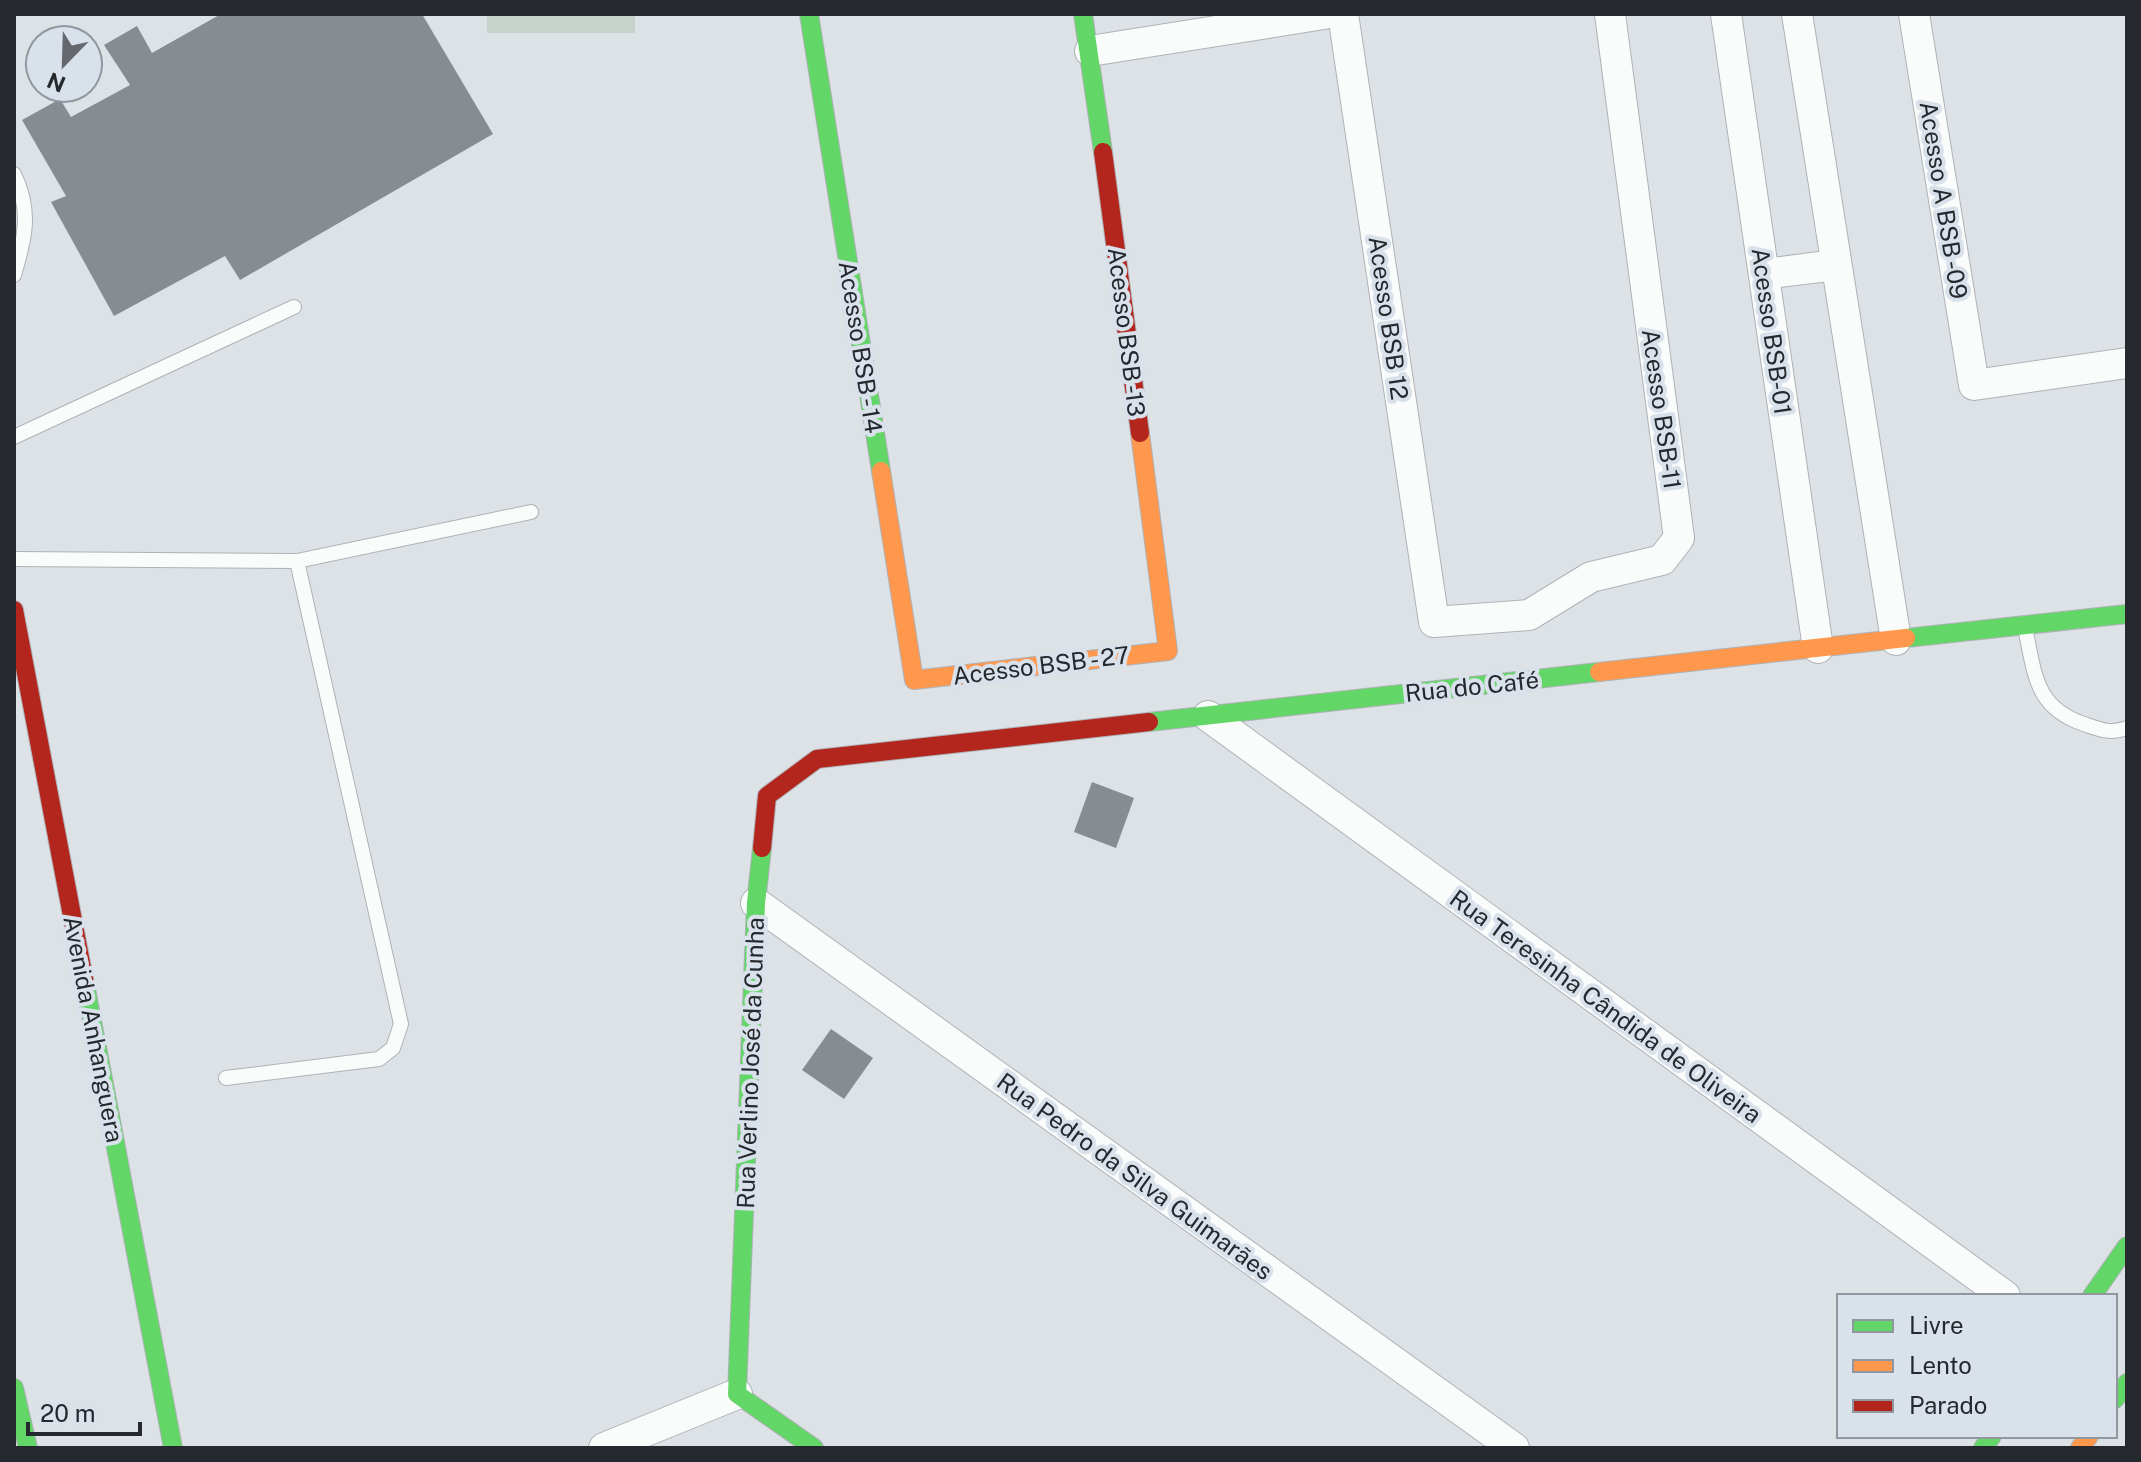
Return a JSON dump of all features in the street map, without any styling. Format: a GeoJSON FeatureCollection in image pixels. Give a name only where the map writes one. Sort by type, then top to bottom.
{"type":"FeatureCollection","features":[{"type":"Feature","properties":{"kind":"main road","name":"Acesso BSB - 14"},"geometry":{"type":"LineString","coordinates":[[809,14],[914,680]]}},
{"type":"Feature","properties":{"kind":"main road","name":"Acesso BSB -13"},"geometry":{"type":"LineString","coordinates":[[1083,14],[1168,651]]}},
{"type":"Feature","properties":{"kind":"main road","name":"Avenida Anhanguera"},"geometry":{"type":"LineString","coordinates":[[14,610],[173,1448]]}},
{"type":"Feature","properties":{"kind":"main road","name":"Rua do Café"},"geometry":{"type":"LineString","coordinates":[[817,759],[2127,614]]}},
{"type":"Feature","properties":{"kind":"main road","name":"Acesso BSB - 27"},"geometry":{"type":"LineString","coordinates":[[914,680],[1168,651]]}},
{"type":"Feature","properties":{"kind":"main road","name":"Rua Verlino José da Cunha"},"geometry":{"type":"LineString","coordinates":[[737,1394],[756,903],[767,796],[817,759]]}},
{"type":"Feature","properties":{"kind":"main road"},"geometry":{"type":"LineString","coordinates":[[2093,1294],[2127,1246]]}},
{"type":"Feature","properties":{"kind":"main road"},"geometry":{"type":"LineString","coordinates":[[14,1388],[28,1448]]}},
{"type":"Feature","properties":{"kind":"main road"},"geometry":{"type":"LineString","coordinates":[[737,1394],[814,1448]]}},
{"type":"Feature","properties":{"kind":"street"},"geometry":{"type":"LineString","coordinates":[[1090,51],[1324,14]]}},
{"type":"Feature","properties":{"kind":"street","name":"Acesso BSB 12"},"geometry":{"type":"LineString","coordinates":[[1343,14],[1434,622]]}},
{"type":"Feature","properties":{"kind":"street","name":"Acesso BSB-11"},"geometry":{"type":"LineString","coordinates":[[1434,622],[1529,615],[1591,577],[1662,560],[1679,538],[1610,14]]}},
{"type":"Feature","properties":{"kind":"street","name":"Acesso BSB-01"},"geometry":{"type":"LineString","coordinates":[[1726,14],[1818,648]]}},
{"type":"Feature","properties":{"kind":"street"},"geometry":{"type":"LineString","coordinates":[[1797,14],[1896,640]]}},
{"type":"Feature","properties":{"kind":"street","name":"Acesso A BSB -09"},"geometry":{"type":"LineString","coordinates":[[1914,14],[1974,385],[2127,363]]}},
{"type":"Feature","properties":{"kind":"street"},"geometry":{"type":"LineString","coordinates":[[1764,274],[1836,265]]}},
{"type":"Feature","properties":{"kind":"street","name":"Rua Teresinha Cândida de Oliveira"},"geometry":{"type":"LineString","coordinates":[[1208,716],[2002,1294]]}},
{"type":"Feature","properties":{"kind":"street","name":"Rua Pedro da Silva Guimarães"},"geometry":{"type":"LineString","coordinates":[[756,903],[1514,1448]]}},
{"type":"Feature","properties":{"kind":"street"},"geometry":{"type":"LineString","coordinates":[[604,1448],[737,1394]]}},
{"type":"Feature","properties":{"kind":"lane"},"geometry":{"type":"LineString","coordinates":[[14,174],[22,190],[26,237],[14,275]]}},
{"type":"Feature","properties":{"kind":"lane"},"geometry":{"type":"LineString","coordinates":[[14,437],[294,307]]}},
{"type":"Feature","properties":{"kind":"lane"},"geometry":{"type":"LineString","coordinates":[[14,559],[297,561],[531,512]]}},
{"type":"Feature","properties":{"kind":"lane"},"geometry":{"type":"LineString","coordinates":[[226,1078],[379,1059],[393,1048],[401,1024],[297,561]]}},
{"type":"Feature","properties":{"kind":"lane"},"geometry":{"type":"LineString","coordinates":[[2024,625],[2042,696],[2066,718],[2112,733],[2127,728]]}},
{"type":"Feature","properties":{"kind":"shaded area"},"geometry":{"type":"Polygon","coordinates":[[[487,14],[635,14],[635,33],[487,33],[487,14]]]}},
{"type":"Feature","properties":{"kind":"building"},"geometry":{"type":"Polygon","coordinates":[[[221,14],[422,14],[493,134],[240,280],[225,256],[114,316],[51,202],[66,196],[22,120],[51,104],[63,104],[71,117],[95,104],[104,104],[104,99],[130,85],[104,45],[137,26],[152,53],[221,14]]]}},
{"type":"Feature","properties":{"kind":"building"},"geometry":{"type":"Polygon","coordinates":[[[1092,782],[1134,798],[1116,848],[1074,832],[1092,782]]]}},
{"type":"Feature","properties":{"kind":"building"},"geometry":{"type":"Polygon","coordinates":[[[831,1029],[873,1058],[844,1099],[802,1070],[831,1029]]]}},
{"type":"Feature","properties":{"kind":"traffic: fast"},"geometry":{"type":"LineString","coordinates":[[809,14],[881,471]]}},
{"type":"Feature","properties":{"kind":"traffic: fast"},"geometry":{"type":"LineString","coordinates":[[1083,14],[1103,152]]}},
{"type":"Feature","properties":{"kind":"traffic: fast"},"geometry":{"type":"LineString","coordinates":[[1906,638],[2127,614]]}},
{"type":"Feature","properties":{"kind":"traffic: fast"},"geometry":{"type":"LineString","coordinates":[[1149,722],[1599,672]]}},
{"type":"Feature","properties":{"kind":"traffic: fast"},"geometry":{"type":"LineString","coordinates":[[762,848],[756,903],[737,1394],[814,1448]]}},
{"type":"Feature","properties":{"kind":"traffic: fast"},"geometry":{"type":"LineString","coordinates":[[85,984],[173,1448]]}},
{"type":"Feature","properties":{"kind":"traffic: fast"},"geometry":{"type":"LineString","coordinates":[[2093,1294],[2127,1246]]}},
{"type":"Feature","properties":{"kind":"traffic: fast"},"geometry":{"type":"LineString","coordinates":[[2117,1396],[2127,1383]]}},
{"type":"Feature","properties":{"kind":"traffic: fast"},"geometry":{"type":"LineString","coordinates":[[14,1388],[28,1448]]}},
{"type":"Feature","properties":{"kind":"traffic: fast"},"geometry":{"type":"LineString","coordinates":[[1983,1448],[1990,1438]]}},
{"type":"Feature","properties":{"kind":"traffic: slow"},"geometry":{"type":"LineString","coordinates":[[881,471],[914,680],[1168,651],[1140,433]]}},
{"type":"Feature","properties":{"kind":"traffic: slow"},"geometry":{"type":"LineString","coordinates":[[1599,672],[1906,638]]}},
{"type":"Feature","properties":{"kind":"traffic: slow"},"geometry":{"type":"LineString","coordinates":[[2080,1448],[2088,1438]]}},
{"type":"Feature","properties":{"kind":"traffic: jam"},"geometry":{"type":"LineString","coordinates":[[1103,152],[1140,433]]}},
{"type":"Feature","properties":{"kind":"traffic: jam"},"geometry":{"type":"LineString","coordinates":[[14,610],[85,984]]}},
{"type":"Feature","properties":{"kind":"traffic: jam"},"geometry":{"type":"LineString","coordinates":[[762,848],[767,796],[817,759],[1149,722]]}}]}
